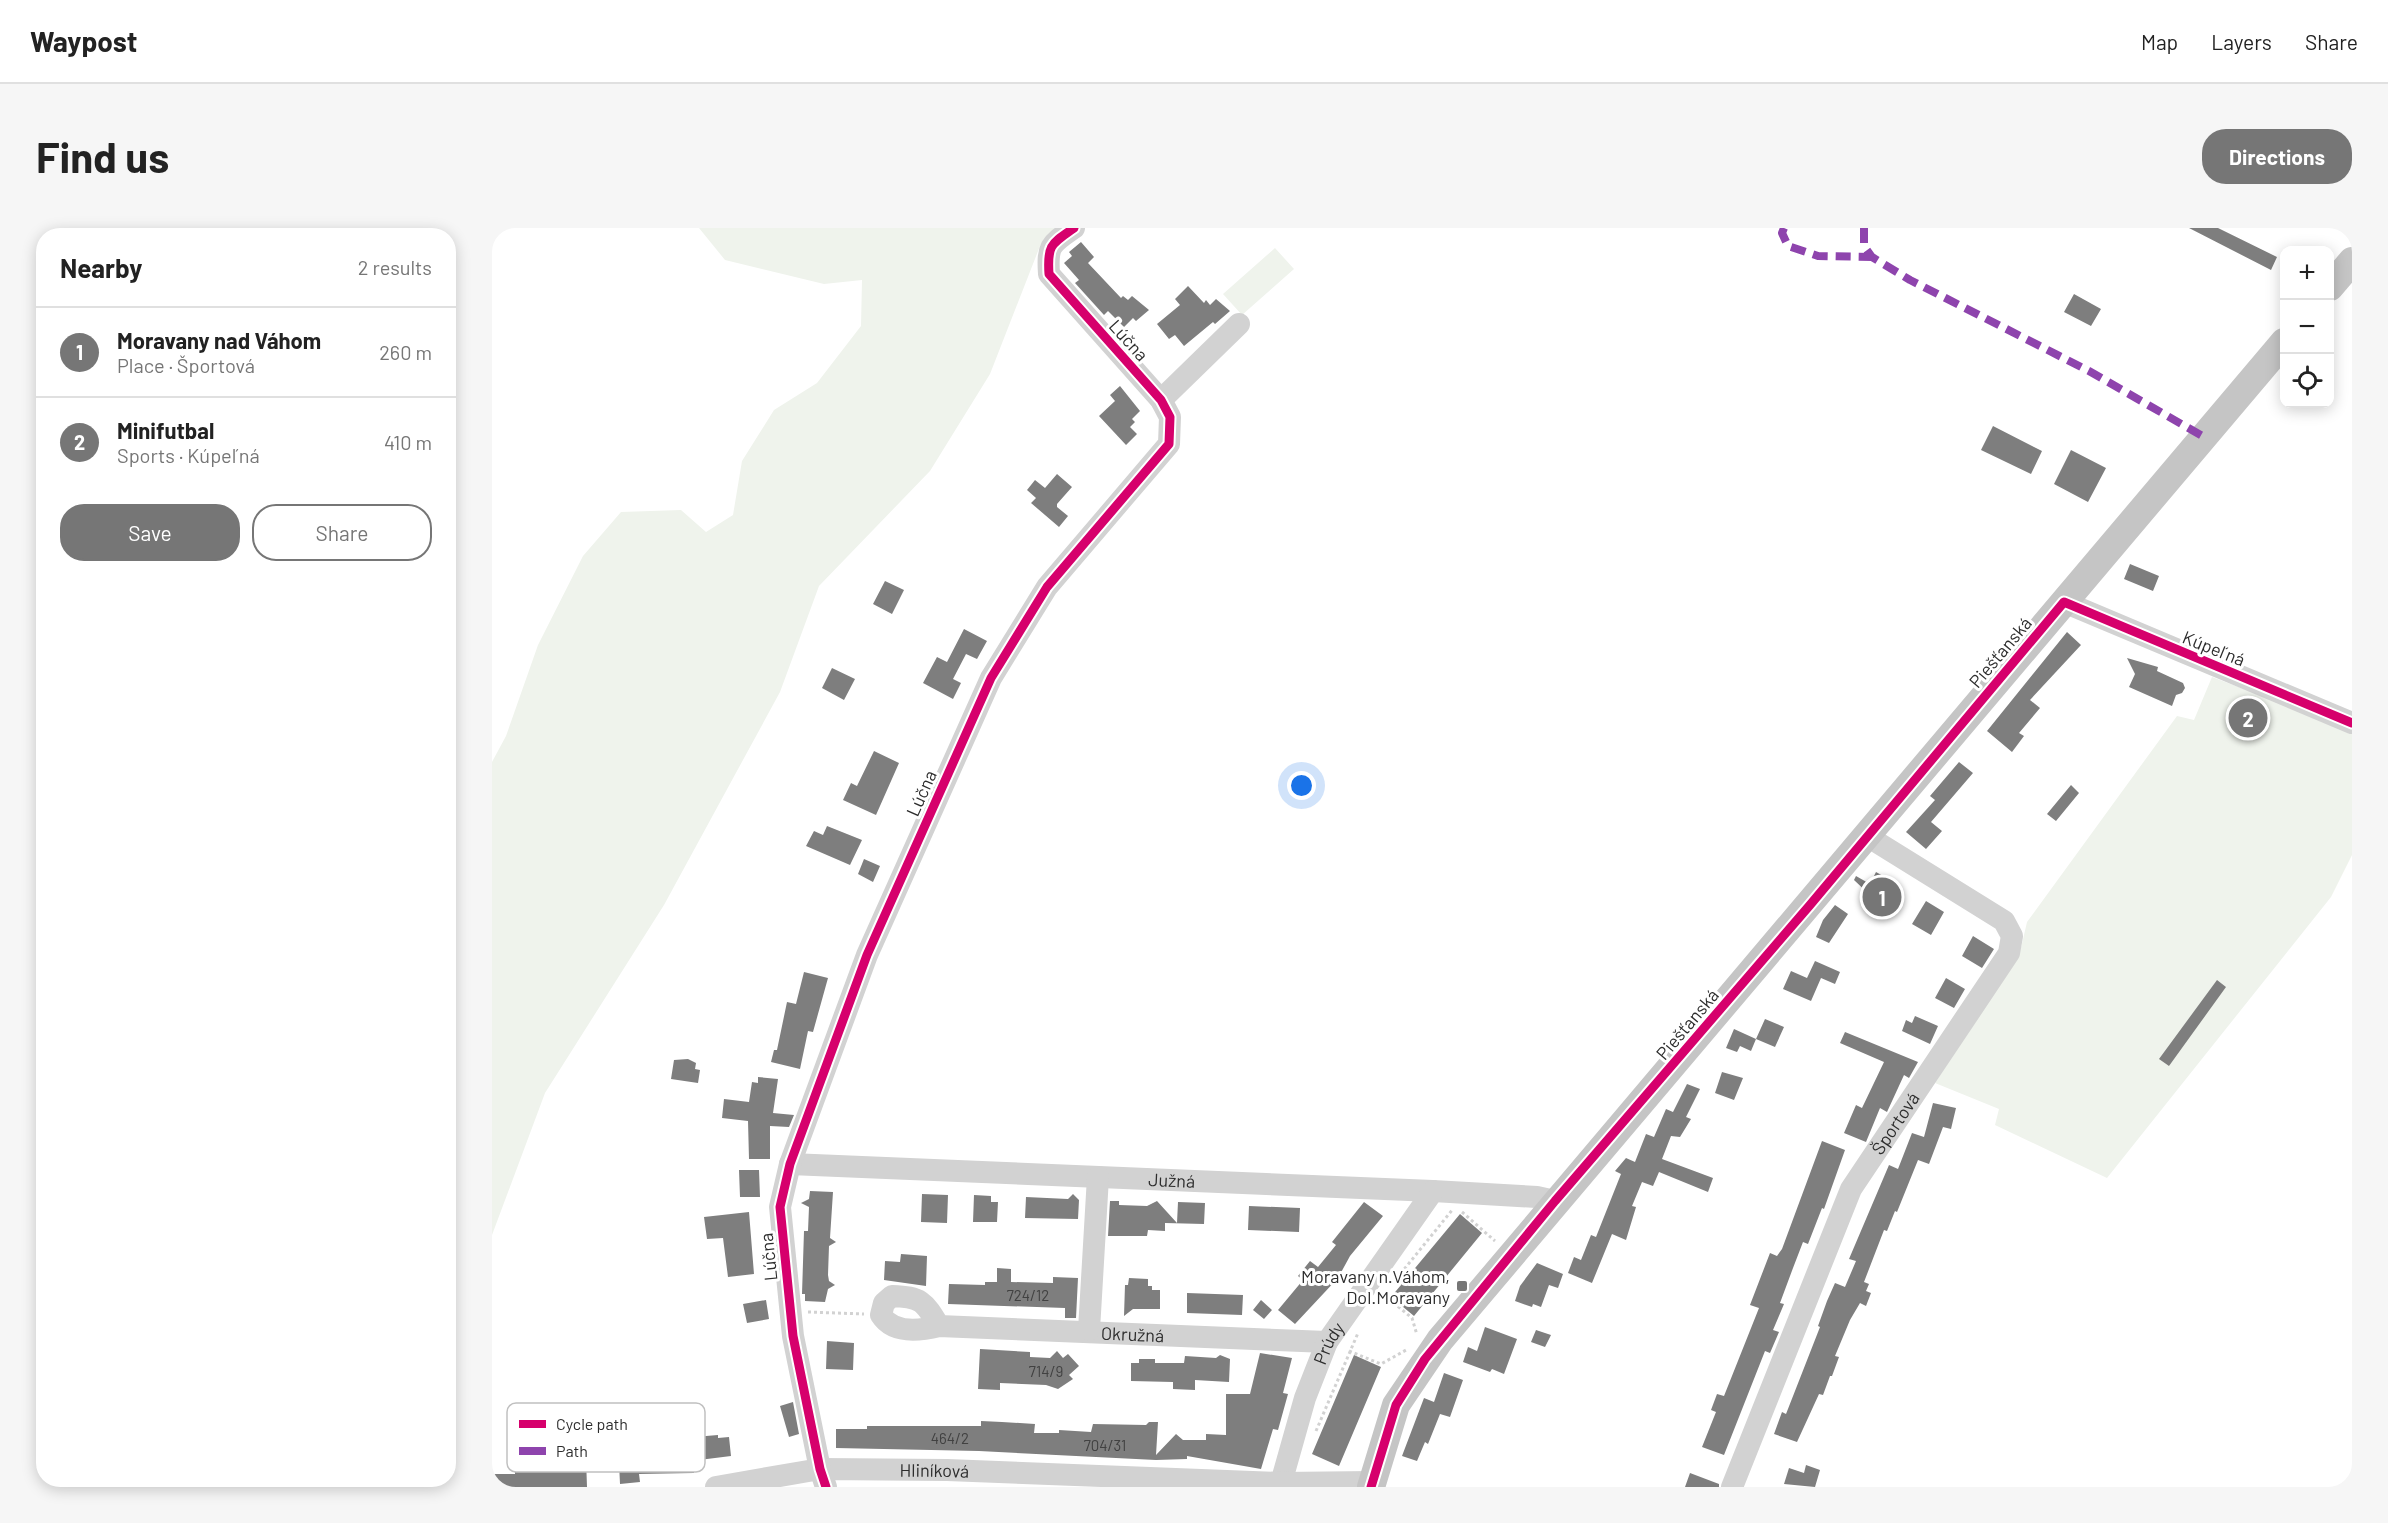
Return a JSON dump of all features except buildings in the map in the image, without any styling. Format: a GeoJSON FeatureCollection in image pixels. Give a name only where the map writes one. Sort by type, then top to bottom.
{"type":"FeatureCollection","features":[{"type":"Feature","properties":{"kind":"main road"},"geometry":{"type":"LineString","coordinates":[[2334,282],[2352,261]]}},
{"type":"Feature","properties":{"kind":"main road","name":"Piešťanská"},"geometry":{"type":"LineString","coordinates":[[1371,1485],[1396,1405],[1420,1367],[1555,1202],[2280,347]]}},
{"type":"Feature","properties":{"kind":"street","name":"Lúčna"},"geometry":{"type":"LineString","coordinates":[[823,1478],[790,1311],[780,1207],[790,1164],[867,955],[991,678],[1047,587],[1164,453],[1169,444],[1170,417],[1161,400],[1048,274],[1051,244],[1074,228]]}},
{"type":"Feature","properties":{"kind":"street"},"geometry":{"type":"LineString","coordinates":[[1161,400],[1239,324]]}},
{"type":"Feature","properties":{"kind":"street","name":"Kúpeľná"},"geometry":{"type":"LineString","coordinates":[[2064,602],[2352,723]]}},
{"type":"Feature","properties":{"kind":"street","name":"Športová"},"geometry":{"type":"LineString","coordinates":[[1732,1487],[1851,1189],[2009,952],[2013,936],[2004,921],[1867,836]]}},
{"type":"Feature","properties":{"kind":"street","name":"Južná"},"geometry":{"type":"LineString","coordinates":[[790,1164],[1433,1191],[1537,1197],[1555,1202]]}},
{"type":"Feature","properties":{"kind":"street"},"geometry":{"type":"LineString","coordinates":[[1089,1330],[1098,1177]]}},
{"type":"Feature","properties":{"kind":"street","name":"Prúdy"},"geometry":{"type":"LineString","coordinates":[[1281,1483],[1305,1398],[1327,1341],[1433,1191]]}},
{"type":"Feature","properties":{"kind":"street"},"geometry":{"type":"LineString","coordinates":[[881,1315],[884,1303],[892,1296],[913,1297],[924,1303],[939,1326]]}},
{"type":"Feature","properties":{"kind":"street","name":"Okružná"},"geometry":{"type":"LineString","coordinates":[[881,1315],[886,1324],[894,1328],[925,1329],[939,1326],[1089,1330],[1327,1341]]}},
{"type":"Feature","properties":{"kind":"street","name":"Hliníková"},"geometry":{"type":"LineString","coordinates":[[716,1487],[823,1478],[1371,1485]]}},
{"type":"Feature","properties":{"kind":"path"},"geometry":{"type":"LineString","coordinates":[[1377,1302],[1455,1207],[1501,1246]]}},
{"type":"Feature","properties":{"kind":"path"},"geometry":{"type":"LineString","coordinates":[[1384,1295],[1412,1318],[1417,1333],[1416,1342]]}},
{"type":"Feature","properties":{"kind":"path"},"geometry":{"type":"LineString","coordinates":[[790,1311],[881,1315]]}},
{"type":"Feature","properties":{"kind":"path"},"geometry":{"type":"LineString","coordinates":[[1316,1433],[1361,1326]]}},
{"type":"Feature","properties":{"kind":"path"},"geometry":{"type":"LineString","coordinates":[[1350,1351],[1381,1364],[1411,1348]]}},
{"type":"Feature","properties":{"kind":"shaded area"},"geometry":{"type":"Polygon","coordinates":[[[699,228],[1062,228],[1040,246],[990,374],[930,471],[819,586],[780,692],[664,905],[545,1093],[492,1235],[492,762],[506,736],[538,645],[583,556],[621,512],[681,510],[706,532],[733,515],[742,461],[774,410],[817,383],[861,326],[862,280],[824,284],[725,260],[699,228]]]}},
{"type":"Feature","properties":{"kind":"shaded area"},"geometry":{"type":"Polygon","coordinates":[[[1275,248],[1294,269],[1242,315],[1223,294],[1275,248]]]}},
{"type":"Feature","properties":{"kind":"shaded area"},"geometry":{"type":"Polygon","coordinates":[[[2212,677],[2352,730],[2352,855],[2331,897],[2107,1178],[1995,1125],[1999,1109],[1935,1083],[2021,948],[2027,922],[2177,716],[2194,720],[2212,677]]]}},
{"type":"Feature","properties":{"kind":"marked path"},"geometry":{"type":"LineString","coordinates":[[1784,228],[1782,233],[1788,246],[1818,256],[1872,257]]}},
{"type":"Feature","properties":{"kind":"marked path"},"geometry":{"type":"LineString","coordinates":[[1864,228],[1864,246],[1872,257],[1910,280],[2089,371],[2204,437]]}},
{"type":"Feature","properties":{"kind":"cycle path"},"geometry":{"type":"LineString","coordinates":[[826,1487],[820,1469],[793,1336],[780,1207],[790,1164],[867,955],[991,678],[1047,587],[1169,444],[1170,417],[1161,400],[1049,274],[1049,257],[1052,246],[1074,228]]}},
{"type":"Feature","properties":{"kind":"cycle path"},"geometry":{"type":"LineString","coordinates":[[1371,1487],[1396,1405],[1425,1359],[1555,1201],[1810,905],[2064,602],[2352,723]]}},
{"type":"Feature","properties":{"kind":"place","name":"Minifutbal"},"geometry":{"type":"Point","coordinates":[2248,718]}},
{"type":"Feature","properties":{"kind":"place","name":"Moravany nad Váhom"},"geometry":{"type":"Point","coordinates":[1882,897]}},
{"type":"Feature","properties":{"kind":"place","name":"Moravany n.Váhom, Dol.Moravany"},"geometry":{"type":"Point","coordinates":[1462,1286]}}]}
